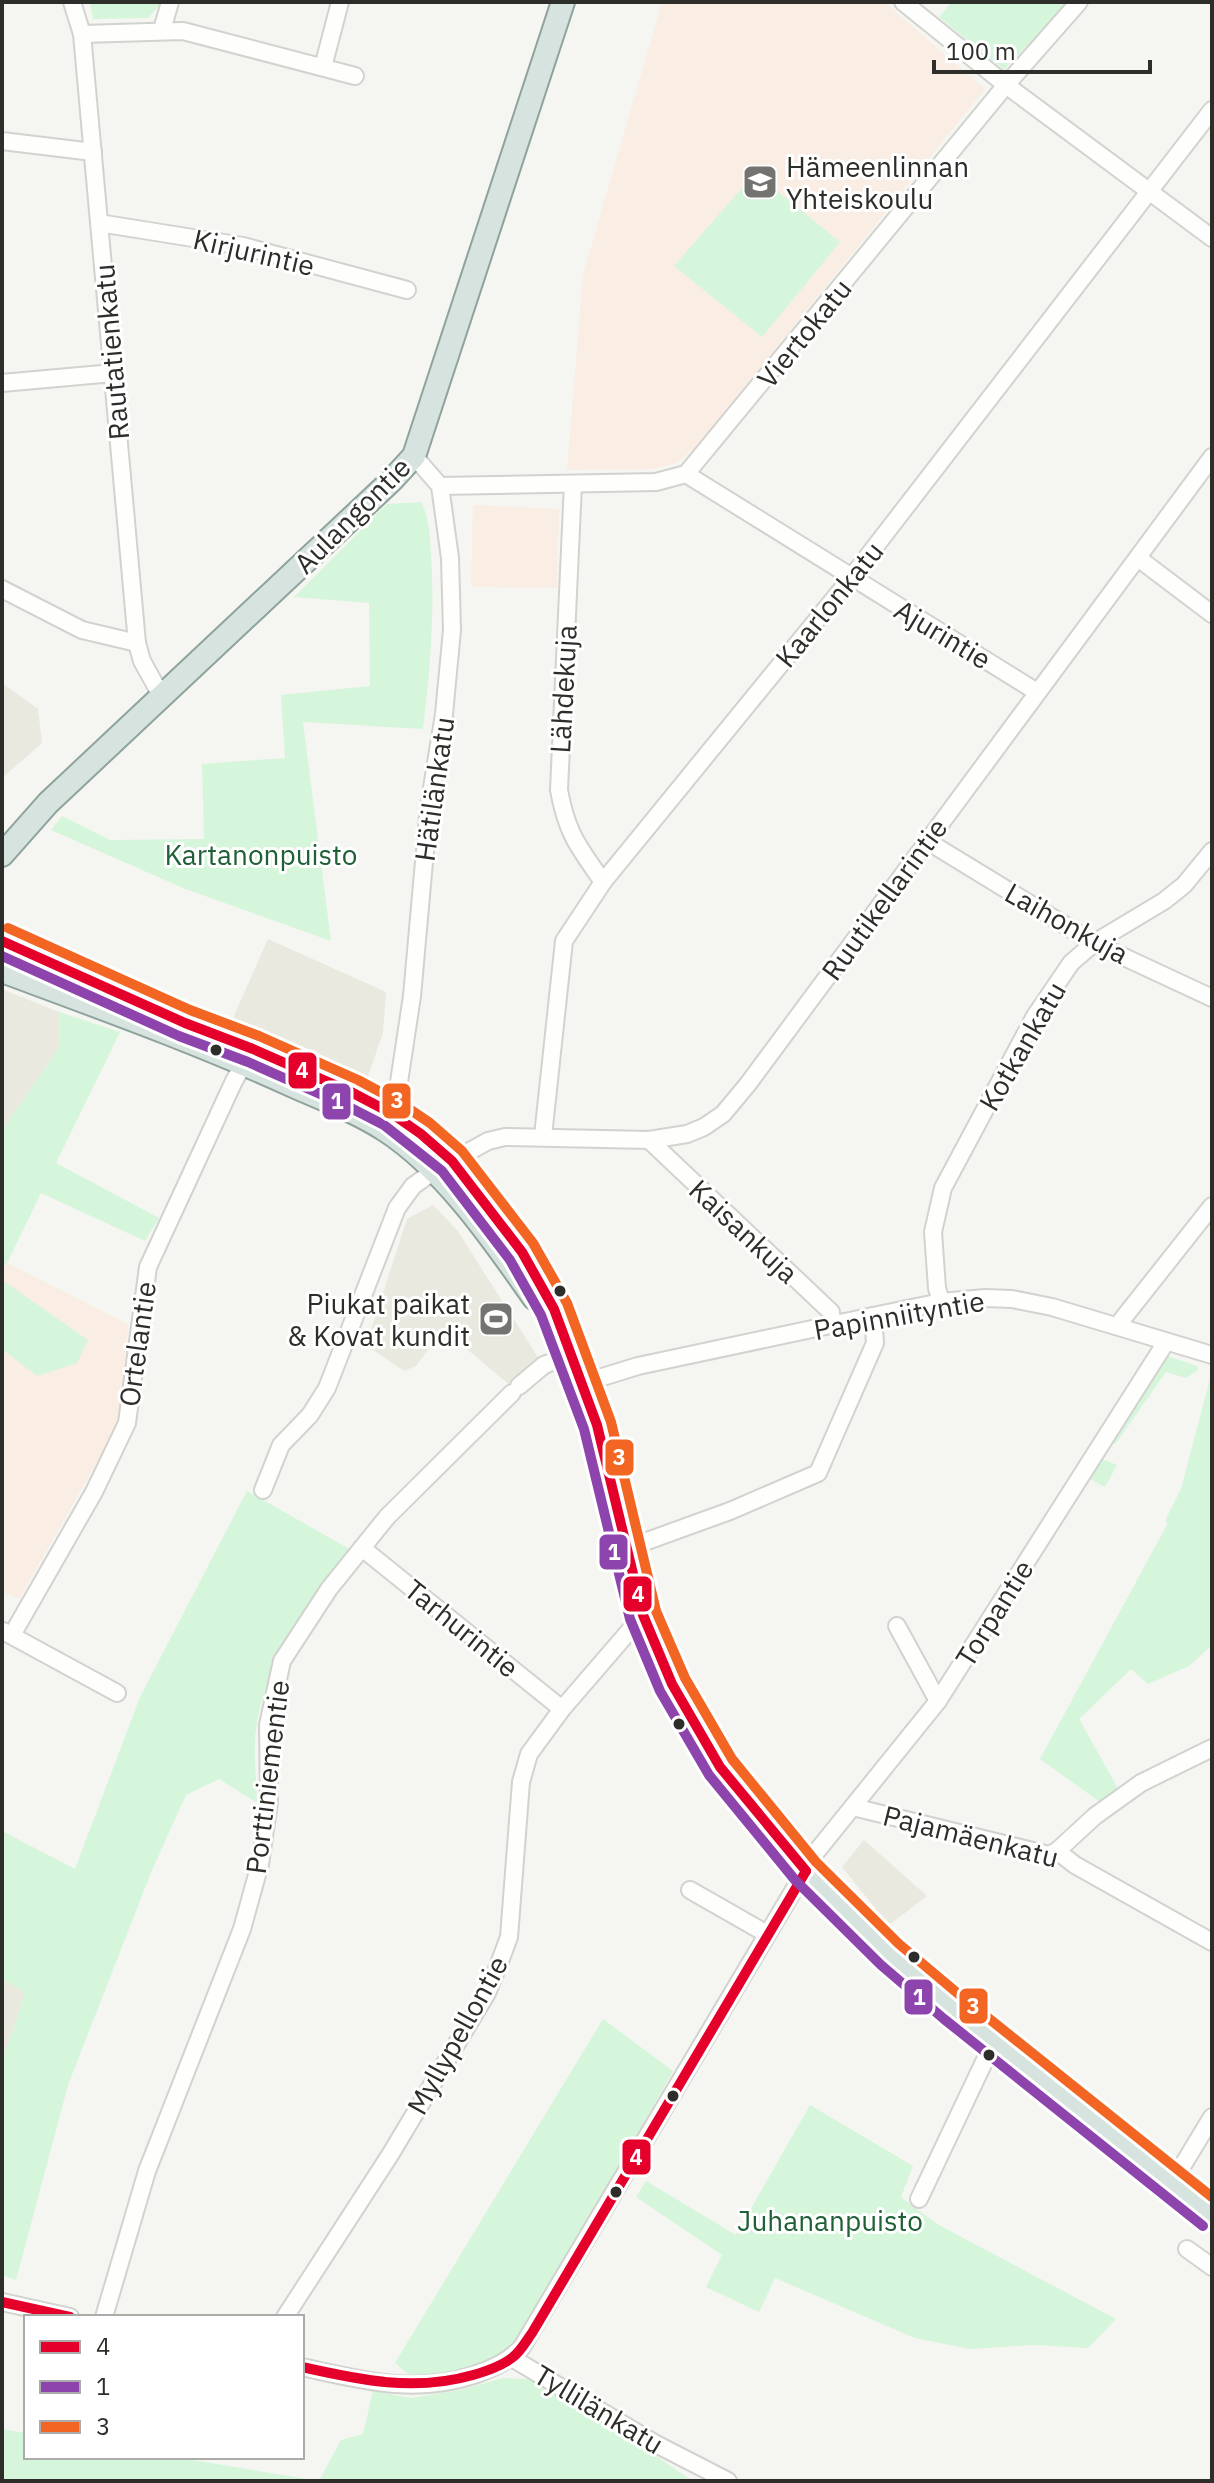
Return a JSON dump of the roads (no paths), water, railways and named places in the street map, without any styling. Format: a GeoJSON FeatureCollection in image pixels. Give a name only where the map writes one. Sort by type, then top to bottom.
{"type":"FeatureCollection","features":[{"type":"Feature","properties":{"kind":"main road","name":"Aulangontie"},"geometry":{"type":"LineString","coordinates":[[2,855],[48,803],[414,456],[563,2]]}},
{"type":"Feature","properties":{"kind":"main road","name":"Aulangontie"},"geometry":{"type":"LineString","coordinates":[[2,838],[48,803]]}},
{"type":"Feature","properties":{"kind":"main road"},"geometry":{"type":"LineString","coordinates":[[2,941],[185,1023],[388,1121],[443,1166],[522,1252],[554,1309],[597,1425],[643,1615],[672,1684],[720,1767],[806,1871],[890,1954],[1212,2215]]}},
{"type":"Feature","properties":{"kind":"main road"},"geometry":{"type":"LineString","coordinates":[[2,971],[248,1056]]}},
{"type":"Feature","properties":{"kind":"street","name":"Rautatienkatu"},"geometry":{"type":"LineString","coordinates":[[72,2],[82,34],[137,643],[142,661],[162,697]]}},
{"type":"Feature","properties":{"kind":"street"},"geometry":{"type":"LineString","coordinates":[[162,30],[170,2]]}},
{"type":"Feature","properties":{"kind":"street"},"geometry":{"type":"LineString","coordinates":[[323,67],[340,2]]}},
{"type":"Feature","properties":{"kind":"street"},"geometry":{"type":"LineString","coordinates":[[903,2],[1006,85],[1212,238]]}},
{"type":"Feature","properties":{"kind":"street","name":"Viertokatu"},"geometry":{"type":"LineString","coordinates":[[686,474],[1006,85],[1079,2]]}},
{"type":"Feature","properties":{"kind":"street"},"geometry":{"type":"LineString","coordinates":[[82,34],[183,31],[355,76]]}},
{"type":"Feature","properties":{"kind":"street","name":"Kaarlonkatu"},"geometry":{"type":"LineString","coordinates":[[543,1136],[564,941],[603,882],[851,578],[1212,110]]}},
{"type":"Feature","properties":{"kind":"street"},"geometry":{"type":"LineString","coordinates":[[2,141],[93,152]]}},
{"type":"Feature","properties":{"kind":"street","name":"Kirjurintie"},"geometry":{"type":"LineString","coordinates":[[99,223],[243,246],[407,290]]}},
{"type":"Feature","properties":{"kind":"street"},"geometry":{"type":"LineString","coordinates":[[2,383],[113,373]]}},
{"type":"Feature","properties":{"kind":"street"},"geometry":{"type":"LineString","coordinates":[[414,456],[440,486],[656,482],[686,474]]}},
{"type":"Feature","properties":{"kind":"street","name":"Ruutikellarintie"},"geometry":{"type":"LineString","coordinates":[[263,1490],[281,1445],[310,1415],[327,1388],[397,1208],[413,1186],[488,1141],[505,1137],[543,1136],[649,1140],[687,1134],[704,1127],[737,1099],[1212,457]]}},
{"type":"Feature","properties":{"kind":"street","name":"Ajurintie"},"geometry":{"type":"LineString","coordinates":[[686,474],[1037,692]]}},
{"type":"Feature","properties":{"kind":"street","name":"Lähdekuja"},"geometry":{"type":"LineString","coordinates":[[573,484],[559,790],[563,815],[577,847],[603,882]]}},
{"type":"Feature","properties":{"kind":"street","name":"Hätilänkatu"},"geometry":{"type":"LineString","coordinates":[[388,1121],[399,1082],[412,996],[429,806],[444,714],[452,630],[450,558],[440,486]]}},
{"type":"Feature","properties":{"kind":"street"},"geometry":{"type":"LineString","coordinates":[[1138,558],[1212,614]]}},
{"type":"Feature","properties":{"kind":"street"},"geometry":{"type":"LineString","coordinates":[[2,589],[82,630],[137,643]]}},
{"type":"Feature","properties":{"kind":"street","name":"Laihonkuja"},"geometry":{"type":"LineString","coordinates":[[927,841],[1094,943],[1212,998]]}},
{"type":"Feature","properties":{"kind":"street","name":"Kotkankatu"},"geometry":{"type":"LineString","coordinates":[[941,1302],[933,1232],[943,1188],[1035,1016],[1071,963],[1094,943],[1164,901],[1191,877],[1212,851]]}},
{"type":"Feature","properties":{"kind":"street","name":"Ortelantie"},"geometry":{"type":"LineString","coordinates":[[7,1632],[94,1492],[127,1423],[148,1267],[248,1056]]}},
{"type":"Feature","properties":{"kind":"street","name":"Kaisankuja"},"geometry":{"type":"LineString","coordinates":[[649,1140],[831,1312],[832,1325]]}},
{"type":"Feature","properties":{"kind":"street"},"geometry":{"type":"LineString","coordinates":[[1117,1326],[1212,1206]]}},
{"type":"Feature","properties":{"kind":"street","name":"Papinniityntie"},"geometry":{"type":"LineString","coordinates":[[583,1383],[638,1366],[965,1299],[1012,1299],[1212,1355]]}},
{"type":"Feature","properties":{"kind":"street"},"geometry":{"type":"LineString","coordinates":[[625,1549],[755,1501],[818,1473],[875,1343],[873,1316]]}},
{"type":"Feature","properties":{"kind":"street","name":"Torpantie"},"geometry":{"type":"LineString","coordinates":[[512,2358],[532,2333],[817,1851],[938,1701],[1166,1342]]}},
{"type":"Feature","properties":{"kind":"street","name":"Porttiniementie"},"geometry":{"type":"LineString","coordinates":[[105,2315],[147,2171],[242,1929],[260,1864],[269,1802],[268,1725],[282,1661],[329,1589],[411,1491],[516,1390],[544,1365],[568,1350]]}},
{"type":"Feature","properties":{"kind":"street","name":"Tarhurintie"},"geometry":{"type":"LineString","coordinates":[[362,1548],[562,1709]]}},
{"type":"Feature","properties":{"kind":"street","name":"Myllypellontie"},"geometry":{"type":"LineString","coordinates":[[286,2315],[390,2155],[487,1993],[509,1937],[521,1782],[529,1754],[562,1709],[643,1615]]}},
{"type":"Feature","properties":{"kind":"street"},"geometry":{"type":"LineString","coordinates":[[897,1626],[938,1701]]}},
{"type":"Feature","properties":{"kind":"street"},"geometry":{"type":"LineString","coordinates":[[7,1632],[117,1693]]}},
{"type":"Feature","properties":{"kind":"street"},"geometry":{"type":"LineString","coordinates":[[1057,1851],[1095,1816],[1141,1783],[1212,1748]]}},
{"type":"Feature","properties":{"kind":"street","name":"Pajamäenkatu"},"geometry":{"type":"LineString","coordinates":[[853,1807],[1049,1855],[1057,1851],[1075,1865],[1212,1942]]}},
{"type":"Feature","properties":{"kind":"street"},"geometry":{"type":"LineString","coordinates":[[690,1890],[767,1934]]}},
{"type":"Feature","properties":{"kind":"street"},"geometry":{"type":"LineString","coordinates":[[919,2199],[994,2041]]}},
{"type":"Feature","properties":{"kind":"street"},"geometry":{"type":"LineString","coordinates":[[1172,2183],[1212,2117]]}},
{"type":"Feature","properties":{"kind":"street"},"geometry":{"type":"LineString","coordinates":[[1187,2249],[1212,2267]]}},
{"type":"Feature","properties":{"kind":"street"},"geometry":{"type":"LineString","coordinates":[[2,2302],[61,2315]]}},
{"type":"Feature","properties":{"kind":"street"},"geometry":{"type":"LineString","coordinates":[[304,2367],[397,2386],[426,2386],[461,2379],[512,2358]]}},
{"type":"Feature","properties":{"kind":"street","name":"Tyllilänkatu"},"geometry":{"type":"LineString","coordinates":[[512,2358],[656,2444],[728,2481]]}},
{"type":"Feature","properties":{"kind":"place","name":"Hämeenlinnan Yhteiskoulu"},"geometry":{"type":"Point","coordinates":[760,182]}},
{"type":"Feature","properties":{"kind":"place","name":"Piukat paikat & Kovat kundit"},"geometry":{"type":"Point","coordinates":[496,1319]}},
{"type":"Feature","properties":{"kind":"park label","name":"Kartanonpuisto"},"geometry":{"type":"Point","coordinates":[261,854]}},
{"type":"Feature","properties":{"kind":"park label","name":"Juhananpuisto"},"geometry":{"type":"Point","coordinates":[830,2220]}}]}
